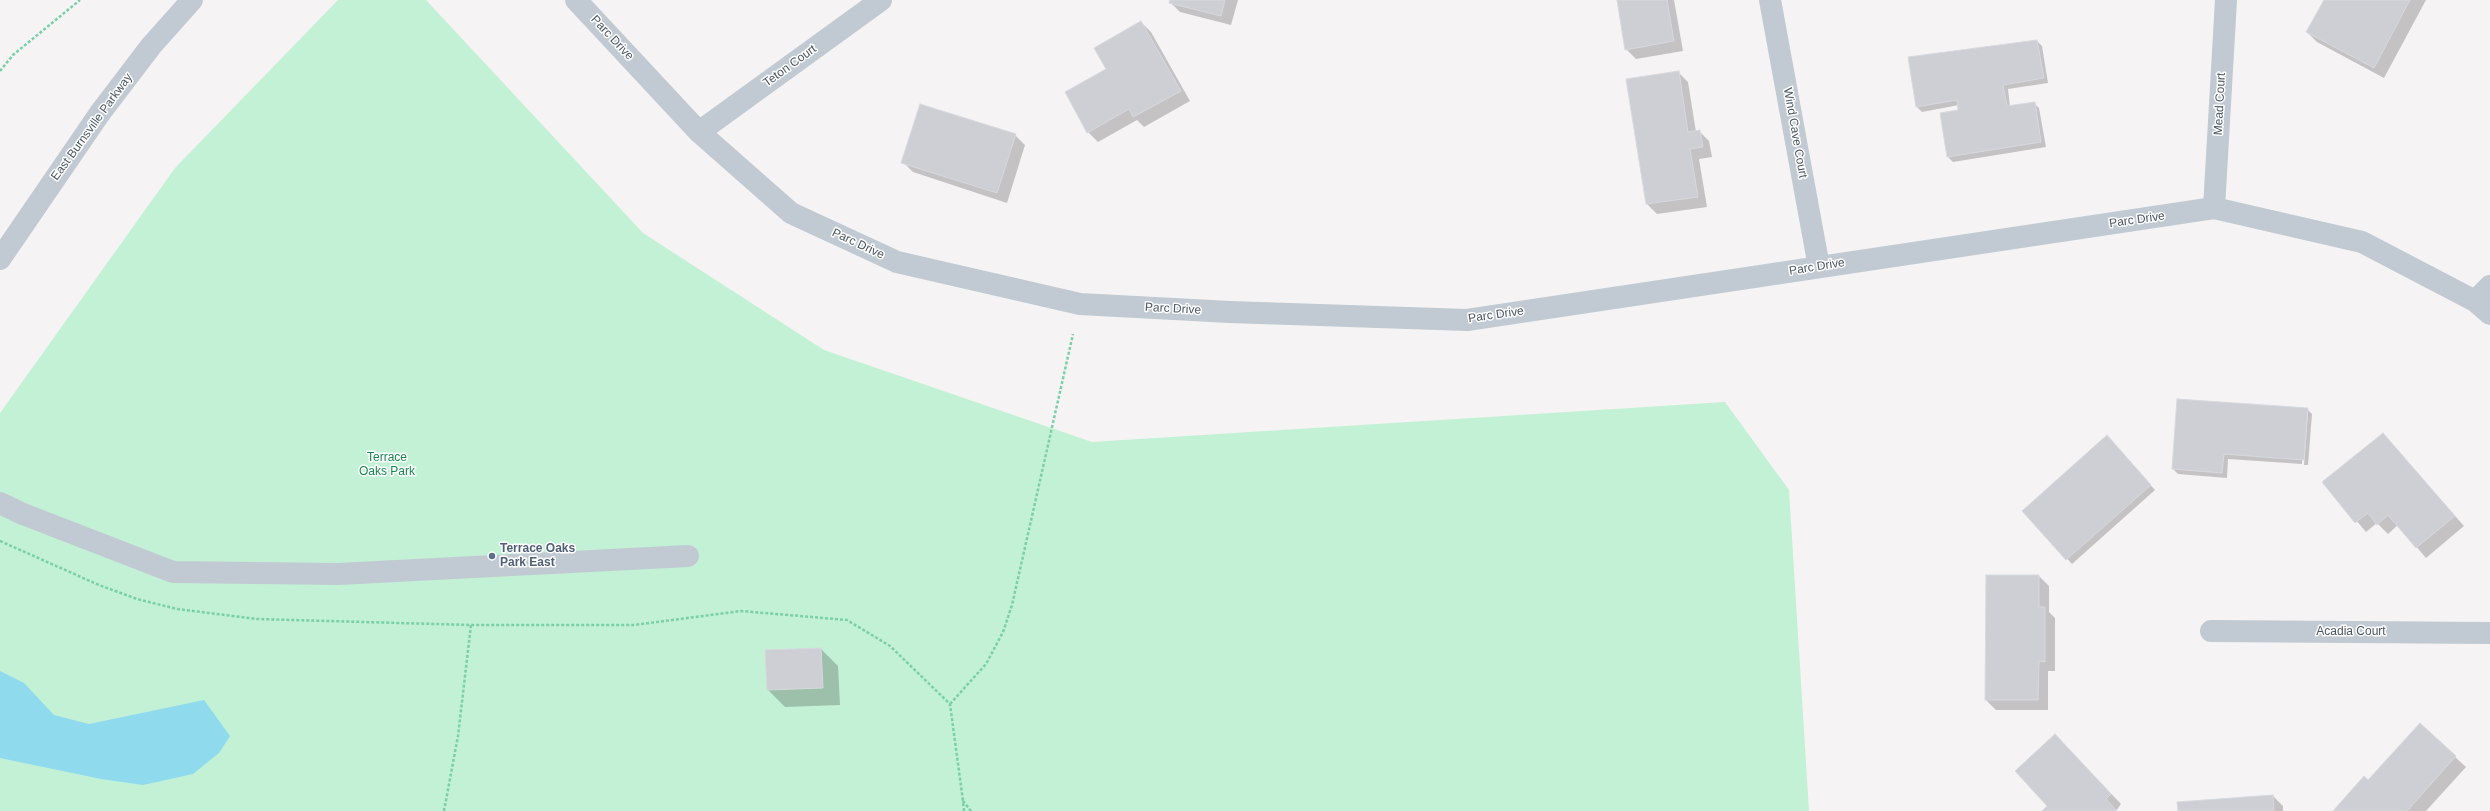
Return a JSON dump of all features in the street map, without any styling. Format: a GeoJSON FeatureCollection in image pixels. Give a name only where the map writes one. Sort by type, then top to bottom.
{"type":"FeatureCollection","features":[{"type":"Feature","properties":{"kind":"street","name":"East Burnsville Parkway"},"geometry":{"type":"LineString","coordinates":[[0,259],[100,112],[151,46],[192,0]]}},
{"type":"Feature","properties":{"kind":"street","name":"Parc Drive"},"geometry":{"type":"LineString","coordinates":[[576,0],[699,132],[791,213],[897,262],[1080,304],[1230,312],[1467,320],[2214,208],[2362,242],[2485,300]]}},
{"type":"Feature","properties":{"kind":"street","name":"Teton Court"},"geometry":{"type":"LineString","coordinates":[[699,132],[881,0]]}},
{"type":"Feature","properties":{"kind":"street","name":"Wind Cave Court"},"geometry":{"type":"LineString","coordinates":[[1770,0],[1819,267]]}},
{"type":"Feature","properties":{"kind":"street","name":"Mead Court"},"geometry":{"type":"LineString","coordinates":[[2214,208],[2226,0]]}},
{"type":"Feature","properties":{"kind":"street"},"geometry":{"type":"LineString","coordinates":[[0,503],[23,514],[173,572],[338,574],[688,556]]}},
{"type":"Feature","properties":{"kind":"street","name":"Acadia Court"},"geometry":{"type":"LineString","coordinates":[[2211,631],[2490,633]]}},
{"type":"Feature","properties":{"kind":"path"},"geometry":{"type":"LineString","coordinates":[[0,71],[13,55],[80,0]]}},
{"type":"Feature","properties":{"kind":"path"},"geometry":{"type":"LineString","coordinates":[[950,704],[986,664],[1003,632],[1012,605],[1080,304]]}},
{"type":"Feature","properties":{"kind":"path"},"geometry":{"type":"LineString","coordinates":[[0,541],[99,585],[137,599],[177,609],[257,619],[471,625],[634,625],[741,611],[846,620],[890,646],[950,704],[964,811]]}},
{"type":"Feature","properties":{"kind":"path"},"geometry":{"type":"LineString","coordinates":[[444,811],[458,736],[471,625]]}},
{"type":"Feature","properties":{"kind":"path"},"geometry":{"type":"LineString","coordinates":[[963,801],[971,811]]}},
{"type":"Feature","properties":{"kind":"green space","name":"Terrace Oaks Park"},"geometry":{"type":"Polygon","coordinates":[[[338,0],[426,0],[643,233],[824,350],[1092,442],[1725,402],[1789,490],[1809,811],[0,811],[0,413],[175,168],[338,0]]]}},
{"type":"Feature","properties":{"kind":"water"},"geometry":{"type":"Polygon","coordinates":[[[0,671],[24,683],[54,715],[89,724],[204,700],[230,736],[219,753],[193,774],[143,785],[101,779],[0,758],[0,671]]]}},
{"type":"Feature","properties":{"kind":"building"},"geometry":{"type":"Polygon","coordinates":[[[1170,0],[1225,0],[1221,16],[1169,3],[1170,0]]]}},
{"type":"Feature","properties":{"kind":"building"},"geometry":{"type":"Polygon","coordinates":[[[1617,0],[1667,0],[1674,41],[1625,50],[1617,0]]]}},
{"type":"Feature","properties":{"kind":"building"},"geometry":{"type":"Polygon","coordinates":[[[2324,0],[2410,0],[2374,68],[2306,32],[2324,0]]]}},
{"type":"Feature","properties":{"kind":"building"},"geometry":{"type":"Polygon","coordinates":[[[1141,21],[1181,91],[1133,117],[1129,109],[1087,133],[1065,92],[1106,69],[1094,48],[1141,21]]]}},
{"type":"Feature","properties":{"kind":"building"},"geometry":{"type":"Polygon","coordinates":[[[2037,40],[2044,78],[2003,85],[2007,106],[2035,102],[2041,142],[1947,157],[1940,113],[1958,110],[1957,100],[1916,107],[1908,57],[2037,40]]]}},
{"type":"Feature","properties":{"kind":"building"},"geometry":{"type":"Polygon","coordinates":[[[1679,71],[1688,132],[1700,130],[1703,147],[1690,149],[1698,197],[1646,204],[1626,79],[1679,71]]]}},
{"type":"Feature","properties":{"kind":"building"},"geometry":{"type":"Polygon","coordinates":[[[920,104],[1016,134],[997,193],[901,163],[920,104]]]}},
{"type":"Feature","properties":{"kind":"building"},"geometry":{"type":"Polygon","coordinates":[[[2177,399],[2308,408],[2304,460],[2224,454],[2222,473],[2172,469],[2177,399]]]}},
{"type":"Feature","properties":{"kind":"building"},"geometry":{"type":"Polygon","coordinates":[[[2383,433],[2455,516],[2416,548],[2388,515],[2377,525],[2368,513],[2355,523],[2322,482],[2383,433]]]}},
{"type":"Feature","properties":{"kind":"building"},"geometry":{"type":"Polygon","coordinates":[[[2107,435],[2151,485],[2066,560],[2022,511],[2107,435]]]}},
{"type":"Feature","properties":{"kind":"building"},"geometry":{"type":"Polygon","coordinates":[[[1986,575],[2039,575],[2039,607],[2045,607],[2045,662],[2039,661],[2038,700],[1985,700],[1986,575]]]}},
{"type":"Feature","properties":{"kind":"building"},"geometry":{"type":"Polygon","coordinates":[[[821,648],[823,688],[767,690],[765,650],[821,648]]]}},
{"type":"Feature","properties":{"kind":"building"},"geometry":{"type":"Polygon","coordinates":[[[2420,723],[2456,756],[2407,811],[2333,811],[2364,776],[2368,780],[2420,723]]]}},
{"type":"Feature","properties":{"kind":"building"},"geometry":{"type":"Polygon","coordinates":[[[2055,734],[2111,794],[2106,799],[2117,811],[2042,811],[2047,806],[2015,771],[2055,734]]]}},
{"type":"Feature","properties":{"kind":"building"},"geometry":{"type":"Polygon","coordinates":[[[2273,795],[2274,811],[2178,811],[2177,802],[2273,795]]]}},
{"type":"Feature","properties":{"kind":"place","name":"Terrace Oaks Park East"},"geometry":{"type":"Point","coordinates":[492,556]}}]}
